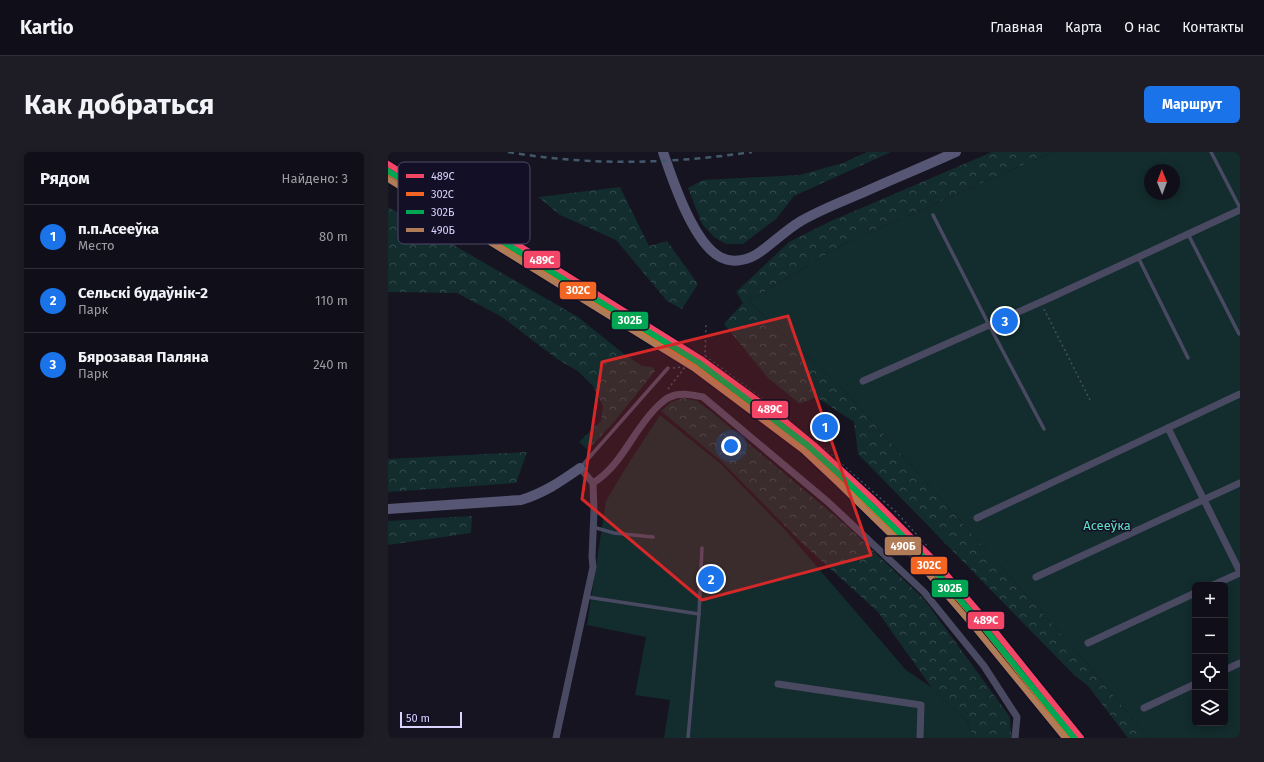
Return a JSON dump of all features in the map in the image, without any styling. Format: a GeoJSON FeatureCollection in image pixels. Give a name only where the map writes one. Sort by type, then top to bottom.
{"type":"FeatureCollection","features":[{"type":"Feature","properties":{"kind":"street"},"geometry":{"type":"LineString","coordinates":[[662,152],[688,215],[706,246],[721,258],[735,261],[754,256],[790,228],[823,210],[956,152]]}},
{"type":"Feature","properties":{"kind":"street"},"geometry":{"type":"LineString","coordinates":[[863,381],[1040,302],[1240,209]]}},
{"type":"Feature","properties":{"kind":"street"},"geometry":{"type":"LineString","coordinates":[[592,483],[600,478],[612,466],[651,412],[669,397],[684,393],[703,397],[828,502],[924,592],[984,666],[1017,717],[1015,738]]}},
{"type":"Feature","properties":{"kind":"street"},"geometry":{"type":"LineString","coordinates":[[977,518],[1240,394]]}},
{"type":"Feature","properties":{"kind":"street"},"geometry":{"type":"LineString","coordinates":[[1168,428],[1240,572],[1219,582]]}},
{"type":"Feature","properties":{"kind":"street"},"geometry":{"type":"LineString","coordinates":[[388,509],[521,500],[547,491],[580,468],[592,483],[594,511],[593,567],[556,738]]}},
{"type":"Feature","properties":{"kind":"street"},"geometry":{"type":"LineString","coordinates":[[1036,577],[1240,483]]}},
{"type":"Feature","properties":{"kind":"street"},"geometry":{"type":"LineString","coordinates":[[1088,643],[1192,594]]}},
{"type":"Feature","properties":{"kind":"street"},"geometry":{"type":"LineString","coordinates":[[1228,669],[1240,663]]}},
{"type":"Feature","properties":{"kind":"street"},"geometry":{"type":"LineString","coordinates":[[778,684],[921,705],[920,738]]}},
{"type":"Feature","properties":{"kind":"street"},"geometry":{"type":"LineString","coordinates":[[1144,708],[1192,685]]}},
{"type":"Feature","properties":{"kind":"lane"},"geometry":{"type":"LineString","coordinates":[[1211,152],[1240,209]]}},
{"type":"Feature","properties":{"kind":"lane"},"geometry":{"type":"LineString","coordinates":[[933,214],[1044,429]]}},
{"type":"Feature","properties":{"kind":"lane"},"geometry":{"type":"LineString","coordinates":[[1188,234],[1239,334]]}},
{"type":"Feature","properties":{"kind":"lane"},"geometry":{"type":"LineString","coordinates":[[1138,257],[1188,358]]}},
{"type":"Feature","properties":{"kind":"lane"},"geometry":{"type":"LineString","coordinates":[[580,468],[668,368]]}},
{"type":"Feature","properties":{"kind":"lane"},"geometry":{"type":"LineString","coordinates":[[593,527],[614,533],[653,537]]}},
{"type":"Feature","properties":{"kind":"lane"},"geometry":{"type":"LineString","coordinates":[[688,738],[699,614],[702,548]]}},
{"type":"Feature","properties":{"kind":"lane"},"geometry":{"type":"LineString","coordinates":[[587,597],[699,614]]}},
{"type":"Feature","properties":{"kind":"path"},"geometry":{"type":"LineString","coordinates":[[1040,302],[1060,338],[1091,402]]}},
{"type":"Feature","properties":{"kind":"path"},"geometry":{"type":"LineString","coordinates":[[695,366],[705,356],[706,325]]}},
{"type":"Feature","properties":{"kind":"path"},"geometry":{"type":"LineString","coordinates":[[705,356],[814,439],[896,512],[928,547]]}},
{"type":"Feature","properties":{"kind":"path"},"geometry":{"type":"LineString","coordinates":[[668,368],[695,366],[728,389],[804,449],[886,523],[916,555]]}},
{"type":"Feature","properties":{"kind":"path"},"geometry":{"type":"LineString","coordinates":[[804,449],[814,439]]}},
{"type":"Feature","properties":{"kind":"path"},"geometry":{"type":"LineString","coordinates":[[886,523],[896,512]]}},
{"type":"Feature","properties":{"kind":"highlighted area"},"geometry":{"type":"Polygon","coordinates":[[[788,316],[871,555],[702,600],[582,499],[602,362],[788,316]]]}},
{"type":"Feature","properties":{"kind":"green space"},"geometry":{"type":"Polygon","coordinates":[[[867,152],[891,152],[794,196],[776,219],[743,244],[726,244],[714,237],[702,224],[688,188],[703,180],[799,175],[843,163],[867,152]]]}},
{"type":"Feature","properties":{"kind":"green space"},"geometry":{"type":"Polygon","coordinates":[[[992,152],[1053,152],[848,242],[748,301],[846,392],[1079,654],[1149,738],[1128,738],[1088,686],[1074,675],[858,454],[854,422],[816,397],[800,404],[768,378],[724,324],[743,303],[736,292],[789,242],[831,221],[992,152]]]}},
{"type":"Feature","properties":{"kind":"green space","name":"Асееўка"},"geometry":{"type":"Polygon","coordinates":[[[1053,152],[1240,152],[1240,738],[1149,738],[1079,654],[846,392],[748,301],[848,242],[1053,152]]]}},
{"type":"Feature","properties":{"kind":"green space"},"geometry":{"type":"Polygon","coordinates":[[[620,187],[649,246],[667,241],[698,284],[682,309],[667,301],[616,240],[560,215],[538,197],[620,187]]]}},
{"type":"Feature","properties":{"kind":"green space"},"geometry":{"type":"Polygon","coordinates":[[[388,207],[398,213],[398,244],[452,244],[578,317],[624,354],[642,366],[653,367],[655,371],[614,422],[588,450],[579,442],[601,421],[603,406],[593,386],[579,372],[557,359],[502,317],[457,293],[388,292],[388,207]]]}},
{"type":"Feature","properties":{"kind":"green space"},"geometry":{"type":"Polygon","coordinates":[[[683,398],[697,401],[713,413],[849,528],[924,599],[1010,717],[1011,734],[1018,738],[973,738],[967,721],[931,687],[878,612],[804,545],[722,462],[661,411],[671,402],[683,398]]]}},
{"type":"Feature","properties":{"kind":"green space"},"geometry":{"type":"Polygon","coordinates":[[[660,415],[721,464],[788,533],[906,670],[931,687],[967,721],[973,738],[664,738],[670,700],[635,695],[646,637],[587,625],[606,501],[660,415]]]}},
{"type":"Feature","properties":{"kind":"green space"},"geometry":{"type":"Polygon","coordinates":[[[527,452],[516,483],[388,492],[388,459],[527,452]]]}},
{"type":"Feature","properties":{"kind":"green space"},"geometry":{"type":"Polygon","coordinates":[[[472,516],[471,533],[388,545],[388,521],[472,516]]]}},
{"type":"Feature","properties":{"kind":"railway"},"geometry":{"type":"LineString","coordinates":[[508,152],[569,160],[630,162],[691,159],[752,152]]}},
{"type":"Feature","properties":{"kind":"transit line","name":"489С"},"geometry":{"type":"LineString","coordinates":[[388,164],[398,170]]}},
{"type":"Feature","properties":{"kind":"transit line","name":"302Б"},"geometry":{"type":"LineString","coordinates":[[388,171],[398,177]]}},
{"type":"Feature","properties":{"kind":"transit line","name":"302С"},"geometry":{"type":"LineString","coordinates":[[388,172],[398,178]]}},
{"type":"Feature","properties":{"kind":"transit line","name":"490Б"},"geometry":{"type":"LineString","coordinates":[[388,179],[398,185]]}},
{"type":"Feature","properties":{"kind":"transit line","name":"490Б"},"geometry":{"type":"LineString","coordinates":[[493,244],[695,369],[803,450],[913,556],[976,629],[1065,738]]}},
{"type":"Feature","properties":{"kind":"transit line","name":"302С"},"geometry":{"type":"LineString","coordinates":[[503,244],[697,365],[776,423],[809,450],[869,505],[928,564],[985,629],[1072,738]]}},
{"type":"Feature","properties":{"kind":"transit line","name":"302Б"},"geometry":{"type":"LineString","coordinates":[[506,244],[699,363],[807,445],[918,551],[981,624],[1074,738]]}},
{"type":"Feature","properties":{"kind":"transit line","name":"489С"},"geometry":{"type":"LineString","coordinates":[[516,244],[701,359],[780,417],[814,445],[874,500],[933,559],[990,625],[1081,738]]}},
{"type":"Feature","properties":{"kind":"place","name":"Бярозавая Паляна"},"geometry":{"type":"Point","coordinates":[1005,321]}},
{"type":"Feature","properties":{"kind":"place","name":"п.п.Асееўка"},"geometry":{"type":"Point","coordinates":[825,427]}},
{"type":"Feature","properties":{"kind":"place","name":"Сельскі будаўнік-2"},"geometry":{"type":"Point","coordinates":[711,579]}}]}
